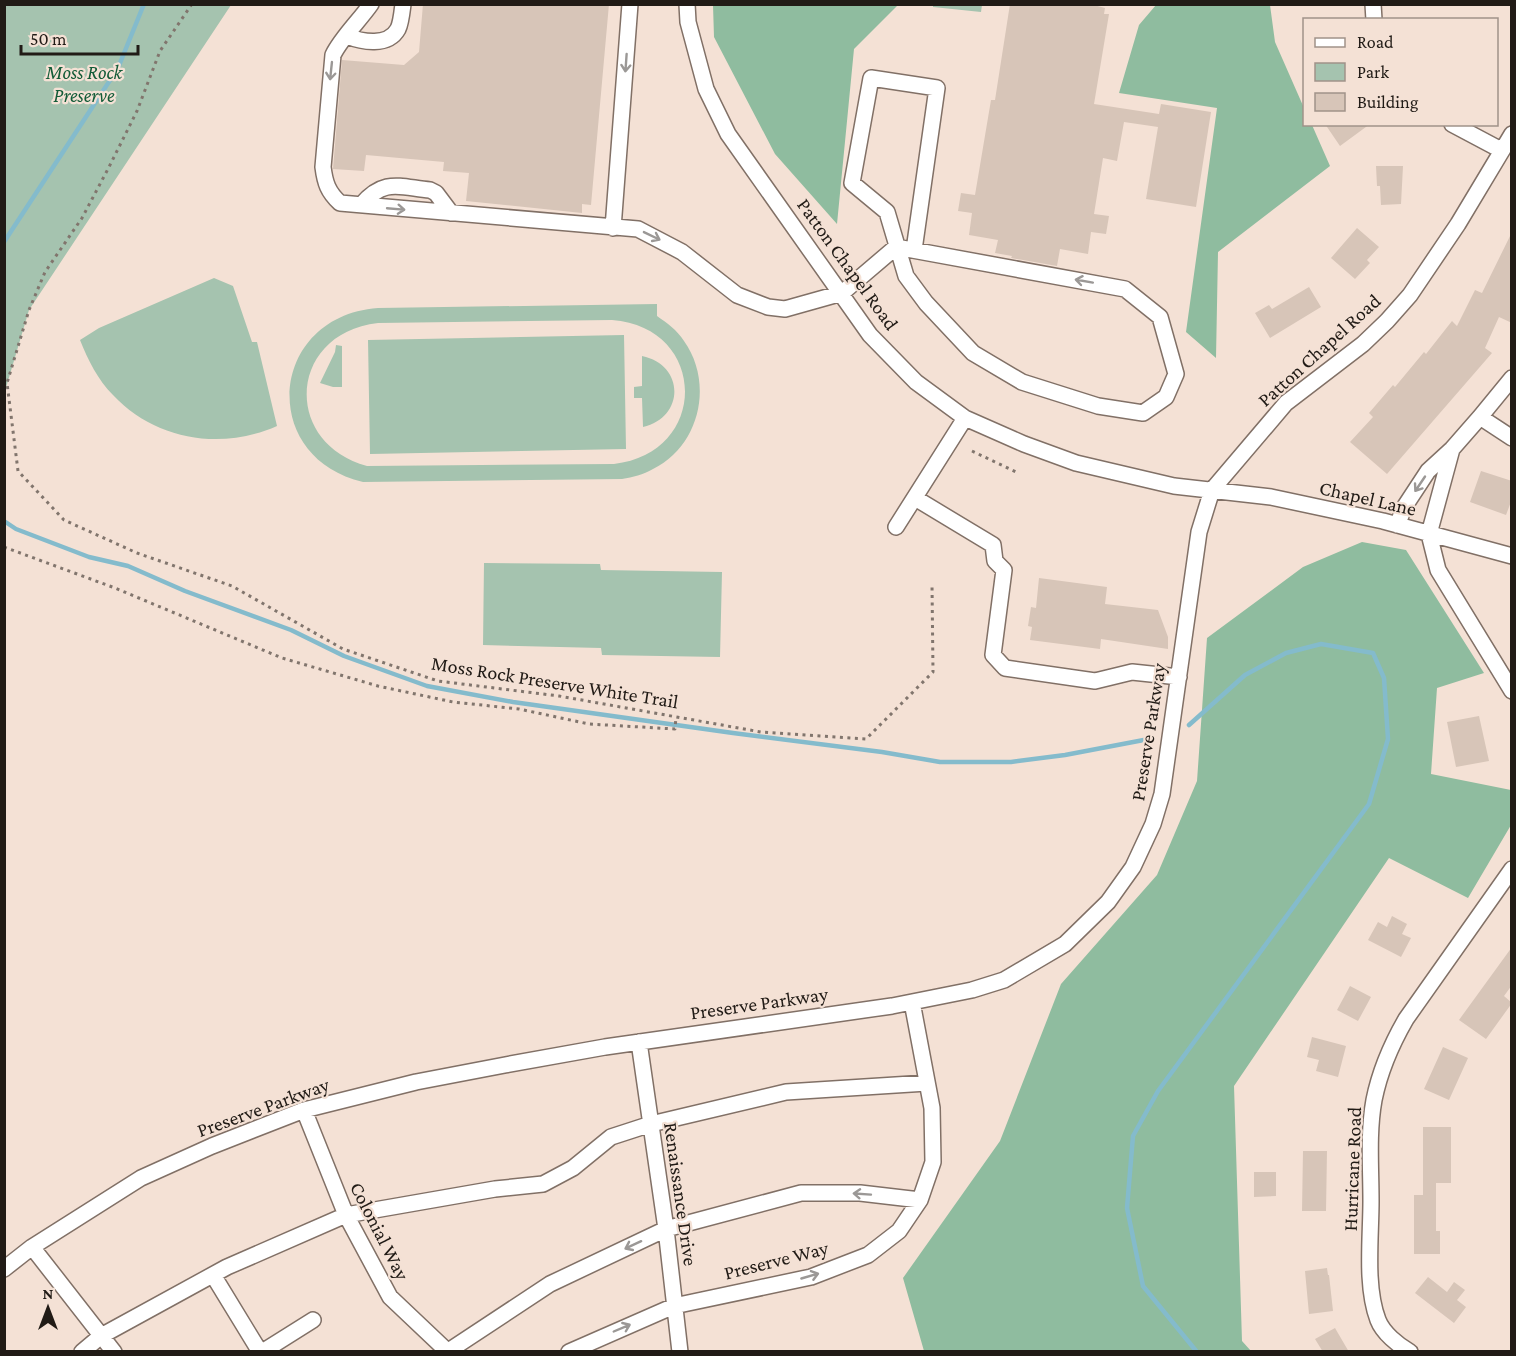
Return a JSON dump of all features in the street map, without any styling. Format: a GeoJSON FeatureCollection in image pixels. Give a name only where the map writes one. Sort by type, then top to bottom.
{"type":"FeatureCollection","features":[{"type":"Feature","properties":{"kind":"street"},"geometry":{"type":"LineString","coordinates":[[371,4],[338,45],[333,55],[323,167],[325,182],[331,195],[340,203],[638,230],[682,252],[737,295],[768,307],[785,309],[842,293],[896,247],[1125,289],[1160,316],[1176,374],[1166,397],[1143,413],[1098,406],[1022,382],[973,353],[926,303],[906,276],[896,247],[887,212],[852,183],[871,78],[937,88],[914,250]]}},
{"type":"Feature","properties":{"kind":"street"},"geometry":{"type":"LineString","coordinates":[[347,36],[361,41],[377,41],[389,37],[398,29],[403,4]]}},
{"type":"Feature","properties":{"kind":"street"},"geometry":{"type":"LineString","coordinates":[[613,228],[630,4]]}},
{"type":"Feature","properties":{"kind":"street","name":"Patton Chapel Road"},"geometry":{"type":"LineString","coordinates":[[687,4],[688,22],[706,89],[728,134],[870,335],[916,382],[965,418],[1024,444],[1076,463],[1174,486],[1212,490],[1286,403],[1363,344],[1387,321],[1410,295],[1458,224],[1512,134]]}},
{"type":"Feature","properties":{"kind":"street"},"geometry":{"type":"LineString","coordinates":[[1456,126],[1501,150]]}},
{"type":"Feature","properties":{"kind":"street"},"geometry":{"type":"LineString","coordinates":[[361,206],[373,193],[382,187],[391,186],[430,190],[436,193],[451,213]]}},
{"type":"Feature","properties":{"kind":"street"},"geometry":{"type":"LineString","coordinates":[[1397,525],[1405,506],[1428,471],[1452,449],[1512,378]]}},
{"type":"Feature","properties":{"kind":"street"},"geometry":{"type":"LineString","coordinates":[[1480,417],[1512,438]]}},
{"type":"Feature","properties":{"kind":"street"},"geometry":{"type":"LineString","coordinates":[[896,526],[965,418]]}},
{"type":"Feature","properties":{"kind":"street"},"geometry":{"type":"LineString","coordinates":[[1452,449],[1430,534],[1438,570],[1512,691]]}},
{"type":"Feature","properties":{"kind":"street","name":"Chapel Lane"},"geometry":{"type":"LineString","coordinates":[[1212,490],[1271,497],[1397,525],[1512,556]]}},
{"type":"Feature","properties":{"kind":"street","name":"Preserve Parkway"},"geometry":{"type":"LineString","coordinates":[[4,1269],[32,1247],[141,1178],[212,1146],[303,1110],[416,1082],[639,1042],[912,1002],[972,990],[1004,980],[1036,963],[1065,944],[1108,902],[1133,867],[1153,824],[1162,794],[1199,532],[1212,490]]}},
{"type":"Feature","properties":{"kind":"street"},"geometry":{"type":"LineString","coordinates":[[915,498],[993,545],[995,561],[1004,570],[993,656],[1005,668],[1095,681],[1132,672],[1179,677]]}},
{"type":"Feature","properties":{"kind":"street","name":"Hurricane Road"},"geometry":{"type":"LineString","coordinates":[[1410,1352],[1391,1337],[1379,1323],[1373,1303],[1371,1126],[1374,1100],[1382,1068],[1392,1043],[1406,1019],[1512,869]]}},
{"type":"Feature","properties":{"kind":"street","name":"Preserve Way"},"geometry":{"type":"LineString","coordinates":[[569,1352],[674,1306],[811,1277],[868,1255],[899,1231],[920,1200],[933,1162],[932,1108],[912,1002]]}},
{"type":"Feature","properties":{"kind":"street","name":"Renaissance Drive"},"geometry":{"type":"LineString","coordinates":[[639,1042],[666,1229],[680,1352]]}},
{"type":"Feature","properties":{"kind":"street"},"geometry":{"type":"LineString","coordinates":[[82,1352],[101,1336],[213,1275],[346,1215],[495,1189],[543,1184],[573,1168],[611,1137],[651,1124],[786,1092],[927,1083]]}},
{"type":"Feature","properties":{"kind":"street","name":"Colonial Way"},"geometry":{"type":"LineString","coordinates":[[303,1110],[346,1215],[390,1297],[447,1351]]}},
{"type":"Feature","properties":{"kind":"street"},"geometry":{"type":"LineString","coordinates":[[447,1351],[550,1284],[666,1229],[801,1193],[860,1193],[920,1200]]}},
{"type":"Feature","properties":{"kind":"street"},"geometry":{"type":"LineString","coordinates":[[32,1247],[114,1352]]}},
{"type":"Feature","properties":{"kind":"street"},"geometry":{"type":"LineString","coordinates":[[213,1275],[261,1352],[313,1320]]}},
{"type":"Feature","properties":{"kind":"path","name":"Moss Rock Preserve White Trail"},"geometry":{"type":"LineString","coordinates":[[192,4],[160,51],[137,111],[82,218],[45,272],[29,310],[6,384],[18,471],[64,520],[137,553],[232,586],[343,649],[438,681],[559,696],[761,732],[866,739],[933,672],[932,584]]}},
{"type":"Feature","properties":{"kind":"path"},"geometry":{"type":"LineString","coordinates":[[972,451],[1016,472]]}},
{"type":"Feature","properties":{"kind":"path"},"geometry":{"type":"LineString","coordinates":[[4,547],[115,588],[282,658],[378,686],[453,702],[519,709],[589,724],[675,729],[676,718]]}},
{"type":"Feature","properties":{"kind":"green space","name":"Moss Rock Preserve"},"geometry":{"type":"Polygon","coordinates":[[[5,4],[231,5],[29,310],[5,391],[5,4]]]}},
{"type":"Feature","properties":{"kind":"green space"},"geometry":{"type":"Polygon","coordinates":[[[933,4],[982,5],[981,12],[933,7],[933,4]]]}},
{"type":"Feature","properties":{"kind":"green space"},"geometry":{"type":"Polygon","coordinates":[[[713,5],[898,5],[854,49],[837,224],[775,154],[714,37],[713,5]]]}},
{"type":"Feature","properties":{"kind":"green space"},"geometry":{"type":"Polygon","coordinates":[[[1156,5],[1270,5],[1275,42],[1303,106],[1303,126],[1312,126],[1330,166],[1218,252],[1216,358],[1186,332],[1217,108],[1119,93],[1139,25],[1156,5]]]}},
{"type":"Feature","properties":{"kind":"green space"},"geometry":{"type":"Polygon","coordinates":[[[214,278],[233,286],[252,342],[257,342],[277,426],[256,434],[212,439],[190,437],[148,422],[130,410],[103,383],[80,340],[99,328],[214,278]]]}},
{"type":"Feature","properties":{"kind":"green space"},"geometry":{"type":"Polygon","coordinates":[[[657,304],[657,316],[675,330],[684,341],[693,358],[698,375],[700,394],[691,429],[682,445],[669,459],[645,473],[622,479],[363,482],[329,468],[305,445],[292,418],[290,389],[297,360],[315,335],[342,317],[378,308],[657,304]],[[612,320],[378,323],[348,331],[327,346],[313,366],[307,389],[309,413],[320,435],[339,453],[367,466],[614,464],[645,455],[668,438],[681,415],[685,391],[680,366],[666,344],[644,328],[612,320]]]}},
{"type":"Feature","properties":{"kind":"green space"},"geometry":{"type":"Polygon","coordinates":[[[624,335],[626,449],[370,454],[368,340],[624,335]]]}},
{"type":"Feature","properties":{"kind":"green space"},"geometry":{"type":"Polygon","coordinates":[[[336,345],[342,346],[342,387],[320,383],[336,345]]]}},
{"type":"Feature","properties":{"kind":"green space"},"geometry":{"type":"Polygon","coordinates":[[[642,356],[656,361],[666,369],[672,380],[674,391],[667,413],[657,421],[643,427],[642,398],[634,398],[634,387],[642,386],[642,356]]]}},
{"type":"Feature","properties":{"kind":"green space"},"geometry":{"type":"Polygon","coordinates":[[[1362,542],[1406,550],[1484,673],[1437,688],[1431,774],[1511,790],[1511,825],[1468,898],[1389,858],[1234,1086],[1242,1341],[1251,1351],[924,1351],[903,1278],[1000,1141],[1061,984],[1157,875],[1197,781],[1207,638],[1303,567],[1362,542]]]}},
{"type":"Feature","properties":{"kind":"green space"},"geometry":{"type":"Polygon","coordinates":[[[484,563],[600,564],[601,570],[722,572],[720,657],[602,655],[601,648],[483,645],[484,563]]]}},
{"type":"Feature","properties":{"kind":"building"},"geometry":{"type":"Polygon","coordinates":[[[423,4],[609,4],[591,205],[582,204],[582,213],[466,201],[469,173],[443,171],[444,162],[366,155],[364,171],[333,169],[342,60],[404,65],[419,52],[423,4]]]}},
{"type":"Feature","properties":{"kind":"building"},"geometry":{"type":"Polygon","coordinates":[[[1010,4],[1090,4],[1105,8],[1104,14],[1109,14],[1094,104],[1159,114],[1161,104],[1211,112],[1196,207],[1146,199],[1158,127],[1124,122],[1117,161],[1103,158],[1094,214],[1109,216],[1106,234],[1091,232],[1088,254],[1060,249],[1057,266],[995,253],[998,240],[969,235],[972,213],[958,211],[961,193],[975,195],[991,100],[995,100],[1010,4]]]}},
{"type":"Feature","properties":{"kind":"building"},"geometry":{"type":"Polygon","coordinates":[[[1326,126],[1367,126],[1340,146],[1326,126]]]}},
{"type":"Feature","properties":{"kind":"building"},"geometry":{"type":"Polygon","coordinates":[[[1376,166],[1403,166],[1401,204],[1381,205],[1376,166]]]}},
{"type":"Feature","properties":{"kind":"building"},"geometry":{"type":"Polygon","coordinates":[[[1357,228],[1379,247],[1367,260],[1370,263],[1355,279],[1331,258],[1357,228]]]}},
{"type":"Feature","properties":{"kind":"building"},"geometry":{"type":"Polygon","coordinates":[[[1512,232],[1512,323],[1499,317],[1485,348],[1492,353],[1387,474],[1350,442],[1373,417],[1369,413],[1393,385],[1395,387],[1424,352],[1426,354],[1452,321],[1457,326],[1475,290],[1482,293],[1512,232]]]}},
{"type":"Feature","properties":{"kind":"building"},"geometry":{"type":"Polygon","coordinates":[[[1309,287],[1321,307],[1270,338],[1255,313],[1269,305],[1272,309],[1309,287]]]}},
{"type":"Feature","properties":{"kind":"building"},"geometry":{"type":"Polygon","coordinates":[[[1481,471],[1512,481],[1512,499],[1506,515],[1470,502],[1481,471]]]}},
{"type":"Feature","properties":{"kind":"building"},"geometry":{"type":"Polygon","coordinates":[[[1039,578],[1107,587],[1105,604],[1158,610],[1168,637],[1168,649],[1101,639],[1100,649],[1030,640],[1032,627],[1028,626],[1031,607],[1036,608],[1039,578]]]}},
{"type":"Feature","properties":{"kind":"building"},"geometry":{"type":"Polygon","coordinates":[[[1479,716],[1489,761],[1456,767],[1447,722],[1479,716]]]}},
{"type":"Feature","properties":{"kind":"building"},"geometry":{"type":"Polygon","coordinates":[[[1392,916],[1407,924],[1402,934],[1411,938],[1401,957],[1368,940],[1378,922],[1387,927],[1392,916]]]}},
{"type":"Feature","properties":{"kind":"building"},"geometry":{"type":"Polygon","coordinates":[[[1512,947],[1512,985],[1504,996],[1512,1003],[1486,1039],[1459,1020],[1512,947]]]}},
{"type":"Feature","properties":{"kind":"building"},"geometry":{"type":"Polygon","coordinates":[[[1350,986],[1371,997],[1358,1021],[1337,1010],[1350,986]]]}},
{"type":"Feature","properties":{"kind":"building"},"geometry":{"type":"Polygon","coordinates":[[[1312,1037],[1346,1046],[1338,1077],[1316,1071],[1319,1060],[1307,1057],[1312,1037]]]}},
{"type":"Feature","properties":{"kind":"building"},"geometry":{"type":"Polygon","coordinates":[[[1443,1047],[1468,1058],[1449,1100],[1424,1089],[1443,1047]]]}},
{"type":"Feature","properties":{"kind":"building"},"geometry":{"type":"Polygon","coordinates":[[[1423,1127],[1451,1127],[1451,1183],[1436,1183],[1436,1231],[1440,1231],[1440,1254],[1414,1254],[1414,1195],[1423,1195],[1423,1127]]]}},
{"type":"Feature","properties":{"kind":"building"},"geometry":{"type":"Polygon","coordinates":[[[1303,1151],[1327,1151],[1326,1211],[1302,1211],[1303,1151]]]}},
{"type":"Feature","properties":{"kind":"building"},"geometry":{"type":"Polygon","coordinates":[[[1254,1172],[1276,1172],[1276,1196],[1254,1197],[1254,1172]]]}},
{"type":"Feature","properties":{"kind":"building"},"geometry":{"type":"Polygon","coordinates":[[[1327,1268],[1333,1311],[1309,1314],[1305,1271],[1327,1268]]]}},
{"type":"Feature","properties":{"kind":"building"},"geometry":{"type":"Polygon","coordinates":[[[1428,1277],[1447,1292],[1454,1282],[1465,1290],[1457,1300],[1466,1307],[1454,1323],[1415,1293],[1428,1277]]]}},
{"type":"Feature","properties":{"kind":"building"},"geometry":{"type":"Polygon","coordinates":[[[1335,1328],[1349,1352],[1323,1352],[1315,1339],[1335,1328]]]}},
{"type":"Feature","properties":{"kind":"waterway"},"geometry":{"type":"LineString","coordinates":[[4,242],[118,68],[144,4]]}},
{"type":"Feature","properties":{"kind":"waterway"},"geometry":{"type":"LineString","coordinates":[[4,521],[16,529],[89,557],[128,566],[185,591],[291,630],[344,656],[427,686],[513,702],[882,752],[940,762],[1011,762],[1065,755],[1149,739]]}},
{"type":"Feature","properties":{"kind":"waterway"},"geometry":{"type":"LineString","coordinates":[[1189,725],[1245,675],[1286,653],[1321,644],[1373,653],[1384,678],[1388,739],[1369,804],[1158,1091],[1133,1136],[1127,1208],[1143,1286],[1197,1352]]}}]}
